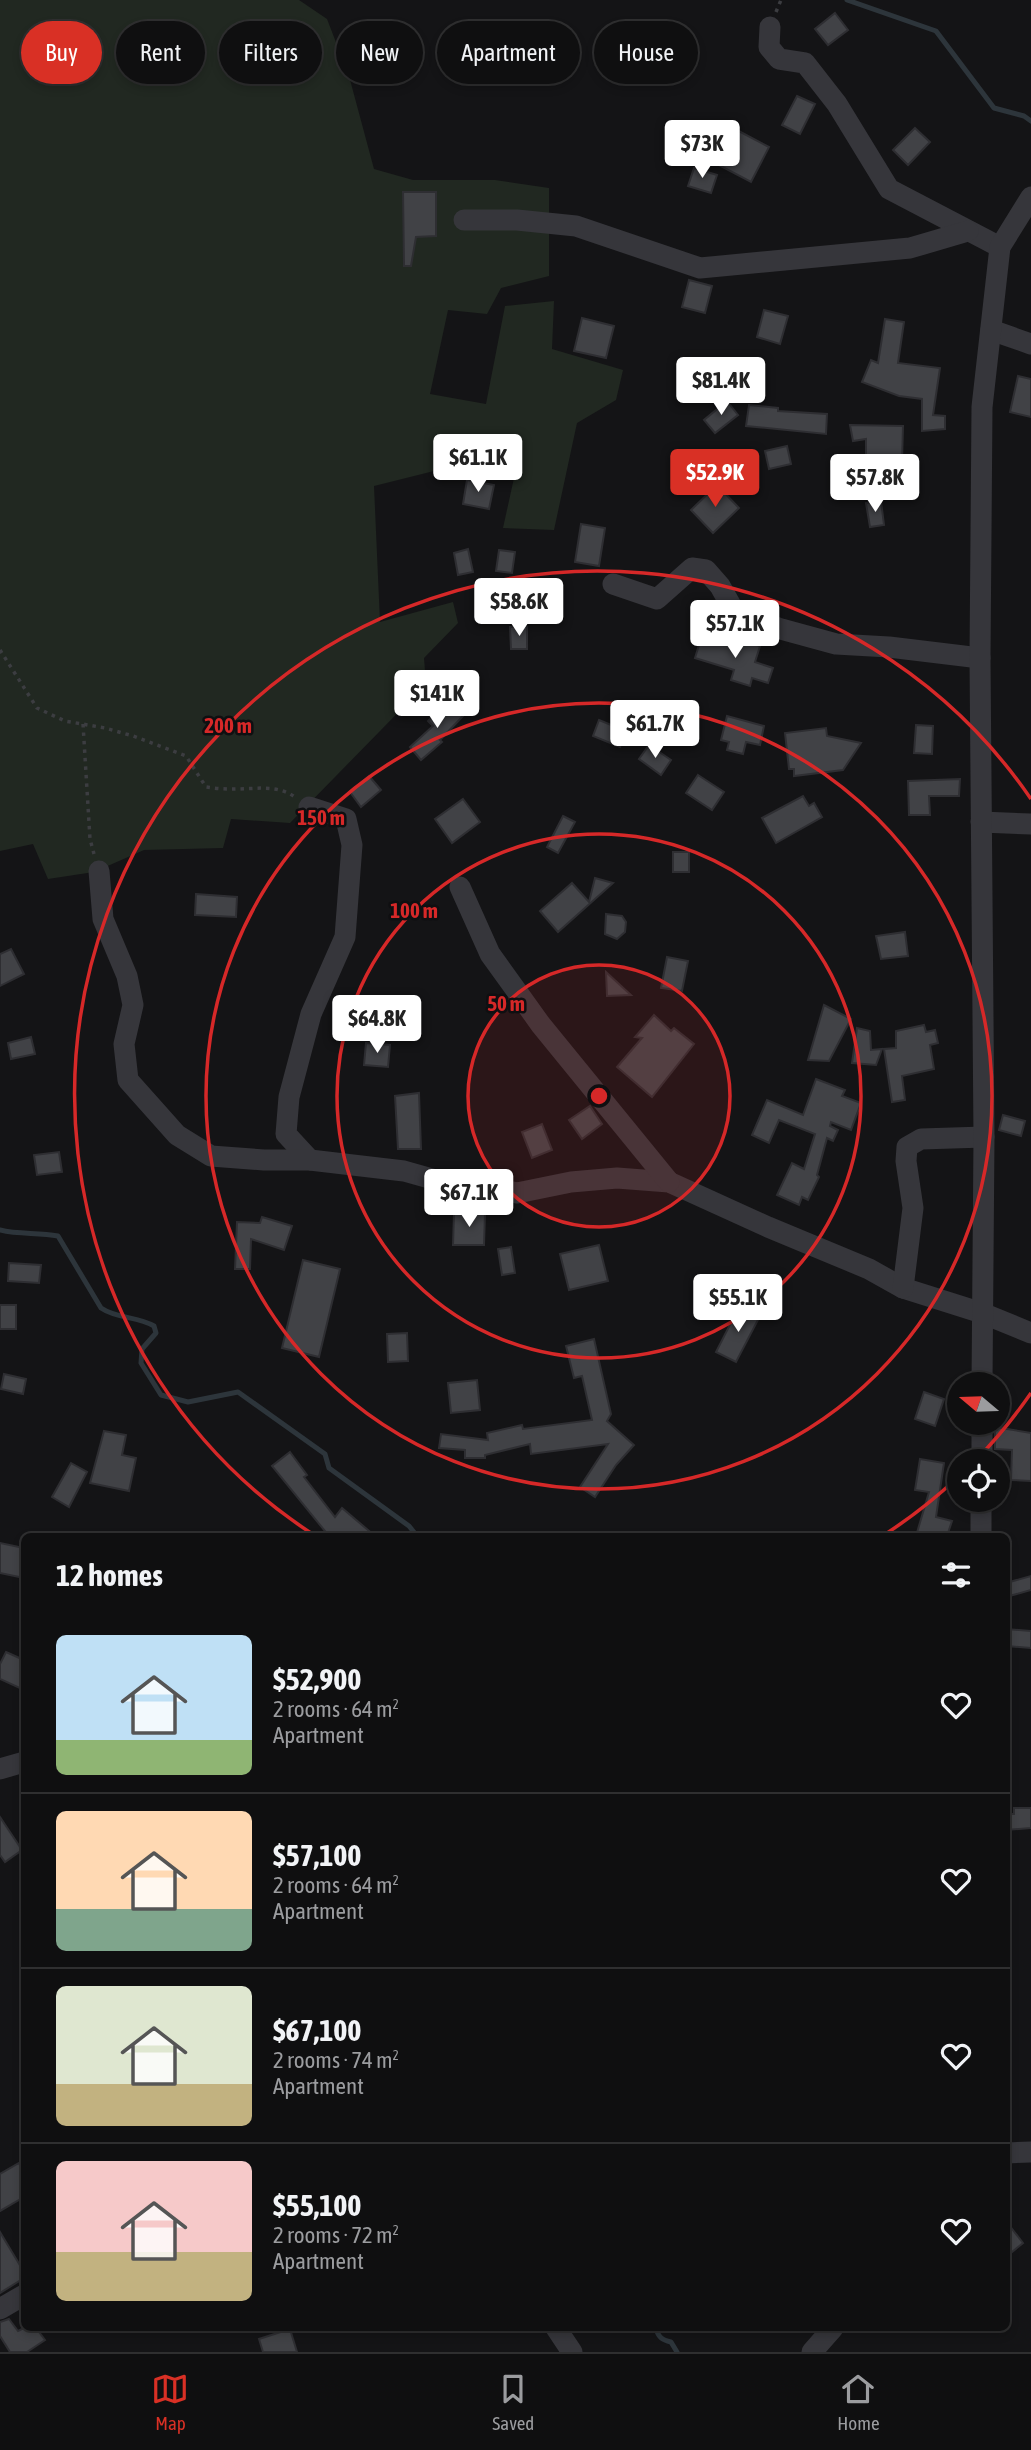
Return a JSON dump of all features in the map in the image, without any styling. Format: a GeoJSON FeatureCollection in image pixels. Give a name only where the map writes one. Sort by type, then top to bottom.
{"type":"FeatureCollection","features":[{"type":"Feature","properties":{"kind":"street"},"geometry":{"type":"LineString","coordinates":[[769,26],[769,47],[779,59],[805,63],[837,104],[889,190],[1000,247]]}},
{"type":"Feature","properties":{"kind":"street"},"geometry":{"type":"LineString","coordinates":[[982,1372],[984,1137],[979,658],[982,407],[1000,247],[1031,197]]}},
{"type":"Feature","properties":{"kind":"street"},"geometry":{"type":"LineString","coordinates":[[464,220],[517,220],[576,226],[700,268],[910,248],[968,231]]}},
{"type":"Feature","properties":{"kind":"street"},"geometry":{"type":"LineString","coordinates":[[991,330],[1031,344]]}},
{"type":"Feature","properties":{"kind":"street"},"geometry":{"type":"LineString","coordinates":[[613,584],[657,599],[692,568],[706,570],[720,586],[734,611],[781,629],[836,644],[979,658]]}},
{"type":"Feature","properties":{"kind":"street"},"geometry":{"type":"LineString","coordinates":[[309,807],[346,819],[352,845],[345,937],[311,1014],[289,1097],[286,1134],[310,1160]]}},
{"type":"Feature","properties":{"kind":"street"},"geometry":{"type":"LineString","coordinates":[[981,822],[1031,824]]}},
{"type":"Feature","properties":{"kind":"street"},"geometry":{"type":"LineString","coordinates":[[99,871],[103,919],[127,976],[133,1005],[124,1044],[128,1080],[177,1135],[211,1156],[310,1160],[404,1171],[443,1182],[481,1185],[517,1193],[570,1182],[617,1178],[669,1182],[869,1269],[903,1288],[982,1313],[1031,1333]]}},
{"type":"Feature","properties":{"kind":"street"},"geometry":{"type":"LineString","coordinates":[[460,887],[490,954],[541,1025],[669,1182]]}},
{"type":"Feature","properties":{"kind":"street"},"geometry":{"type":"LineString","coordinates":[[903,1288],[913,1208],[906,1161],[907,1147],[921,1139],[984,1137]]}},
{"type":"Feature","properties":{"kind":"street"},"geometry":{"type":"LineString","coordinates":[[981,1512],[981,1533]]}},
{"type":"Feature","properties":{"kind":"street"},"geometry":{"type":"LineString","coordinates":[[0,1769],[21,1763]]}},
{"type":"Feature","properties":{"kind":"street"},"geometry":{"type":"LineString","coordinates":[[1010,2153],[1031,2152]]}},
{"type":"Feature","properties":{"kind":"street"},"geometry":{"type":"LineString","coordinates":[[0,2309],[21,2297]]}},
{"type":"Feature","properties":{"kind":"street"},"geometry":{"type":"LineString","coordinates":[[558,2331],[572,2352]]}},
{"type":"Feature","properties":{"kind":"street"},"geometry":{"type":"LineString","coordinates":[[812,2352],[830,2331]]}},
{"type":"Feature","properties":{"kind":"path"},"geometry":{"type":"LineString","coordinates":[[0,650],[37,708],[65,721],[133,736],[186,756],[206,786],[286,790],[309,807]]}},
{"type":"Feature","properties":{"kind":"path"},"geometry":{"type":"LineString","coordinates":[[83,724],[90,839],[99,871]]}},
{"type":"Feature","properties":{"kind":"shaded area"},"geometry":{"type":"Polygon","coordinates":[[[0,0],[299,0],[327,19],[336,42],[336,84],[351,84],[374,169],[413,180],[495,180],[549,188],[549,276],[501,288],[487,314],[448,310],[430,394],[486,404],[505,306],[554,301],[552,349],[623,370],[616,400],[577,423],[554,530],[503,528],[514,478],[490,457],[374,486],[380,622],[453,602],[458,623],[424,658],[426,684],[290,823],[231,819],[223,848],[144,850],[94,872],[48,879],[33,844],[0,851],[0,0]]]}},
{"type":"Feature","properties":{"kind":"building"},"geometry":{"type":"Polygon","coordinates":[[[835,13],[848,30],[828,45],[815,29],[835,13]]]}},
{"type":"Feature","properties":{"kind":"building"},"geometry":{"type":"Polygon","coordinates":[[[797,96],[815,104],[800,134],[782,125],[797,96]]]}},
{"type":"Feature","properties":{"kind":"building"},"geometry":{"type":"Polygon","coordinates":[[[733,128],[769,147],[751,182],[715,163],[733,128]]]}},
{"type":"Feature","properties":{"kind":"building"},"geometry":{"type":"Polygon","coordinates":[[[915,128],[930,142],[908,165],[893,150],[915,128]]]}},
{"type":"Feature","properties":{"kind":"building"},"geometry":{"type":"Polygon","coordinates":[[[694,168],[717,175],[711,193],[688,186],[694,168]]]}},
{"type":"Feature","properties":{"kind":"building"},"geometry":{"type":"Polygon","coordinates":[[[403,192],[436,192],[436,236],[416,237],[411,266],[404,266],[403,192]]]}},
{"type":"Feature","properties":{"kind":"building"},"geometry":{"type":"Polygon","coordinates":[[[689,280],[712,286],[705,313],[682,307],[689,280]]]}},
{"type":"Feature","properties":{"kind":"building"},"geometry":{"type":"Polygon","coordinates":[[[764,310],[788,316],[780,344],[757,337],[764,310]]]}},
{"type":"Feature","properties":{"kind":"building"},"geometry":{"type":"Polygon","coordinates":[[[582,318],[614,326],[606,358],[574,351],[582,318]]]}},
{"type":"Feature","properties":{"kind":"building"},"geometry":{"type":"Polygon","coordinates":[[[885,319],[904,322],[898,363],[940,368],[933,415],[945,416],[945,429],[922,431],[922,399],[899,396],[862,382],[871,360],[878,363],[885,319]]]}},
{"type":"Feature","properties":{"kind":"building"},"geometry":{"type":"Polygon","coordinates":[[[1018,376],[1031,379],[1031,417],[1010,412],[1018,376]]]}},
{"type":"Feature","properties":{"kind":"building"},"geometry":{"type":"Polygon","coordinates":[[[727,401],[738,415],[715,433],[704,420],[727,401]]]}},
{"type":"Feature","properties":{"kind":"building"},"geometry":{"type":"Polygon","coordinates":[[[749,405],[778,408],[778,411],[827,414],[826,434],[746,426],[749,405]]]}},
{"type":"Feature","properties":{"kind":"building"},"geometry":{"type":"Polygon","coordinates":[[[850,425],[903,426],[902,462],[866,461],[866,439],[853,441],[850,425]]]}},
{"type":"Feature","properties":{"kind":"building"},"geometry":{"type":"Polygon","coordinates":[[[787,446],[791,464],[769,469],[765,451],[787,446]]]}},
{"type":"Feature","properties":{"kind":"building"},"geometry":{"type":"Polygon","coordinates":[[[467,480],[494,485],[489,509],[463,504],[467,480]]]}},
{"type":"Feature","properties":{"kind":"building"},"geometry":{"type":"Polygon","coordinates":[[[717,485],[739,508],[713,533],[691,510],[717,485]]]}},
{"type":"Feature","properties":{"kind":"building"},"geometry":{"type":"Polygon","coordinates":[[[881,501],[884,525],[870,527],[866,503],[881,501]]]}},
{"type":"Feature","properties":{"kind":"building"},"geometry":{"type":"Polygon","coordinates":[[[581,524],[605,528],[599,566],[575,562],[581,524]]]}},
{"type":"Feature","properties":{"kind":"building"},"geometry":{"type":"Polygon","coordinates":[[[468,549],[473,572],[458,575],[454,553],[468,549]]]}},
{"type":"Feature","properties":{"kind":"building"},"geometry":{"type":"Polygon","coordinates":[[[499,550],[515,552],[512,573],[496,571],[499,550]]]}},
{"type":"Feature","properties":{"kind":"building"},"geometry":{"type":"Polygon","coordinates":[[[510,627],[527,627],[527,649],[511,649],[510,627]]]}},
{"type":"Feature","properties":{"kind":"building"},"geometry":{"type":"Polygon","coordinates":[[[702,635],[741,647],[743,641],[760,646],[755,662],[773,668],[768,683],[752,678],[750,686],[731,680],[734,670],[695,658],[702,635]]]}},
{"type":"Feature","properties":{"kind":"building"},"geometry":{"type":"Polygon","coordinates":[[[447,701],[463,716],[440,740],[442,742],[421,760],[410,747],[433,726],[428,721],[447,701]]]}},
{"type":"Feature","properties":{"kind":"building"},"geometry":{"type":"Polygon","coordinates":[[[727,716],[764,726],[760,745],[746,742],[743,754],[727,750],[729,742],[721,740],[727,716]]]}},
{"type":"Feature","properties":{"kind":"building"},"geometry":{"type":"Polygon","coordinates":[[[599,720],[626,731],[620,747],[593,736],[599,720]]]}},
{"type":"Feature","properties":{"kind":"building"},"geometry":{"type":"Polygon","coordinates":[[[916,725],[933,726],[932,754],[914,753],[916,725]]]}},
{"type":"Feature","properties":{"kind":"building"},"geometry":{"type":"Polygon","coordinates":[[[826,728],[827,736],[861,743],[843,770],[794,776],[794,769],[789,769],[785,733],[826,728]]]}},
{"type":"Feature","properties":{"kind":"building"},"geometry":{"type":"Polygon","coordinates":[[[649,745],[671,760],[661,775],[639,759],[649,745]]]}},
{"type":"Feature","properties":{"kind":"building"},"geometry":{"type":"Polygon","coordinates":[[[698,775],[724,792],[712,810],[686,793],[698,775]]]}},
{"type":"Feature","properties":{"kind":"building"},"geometry":{"type":"Polygon","coordinates":[[[369,776],[381,790],[361,807],[350,792],[369,776]]]}},
{"type":"Feature","properties":{"kind":"building"},"geometry":{"type":"Polygon","coordinates":[[[960,779],[959,796],[929,796],[930,815],[909,815],[908,781],[960,779]]]}},
{"type":"Feature","properties":{"kind":"building"},"geometry":{"type":"Polygon","coordinates":[[[803,796],[809,806],[814,803],[822,817],[776,843],[762,818],[803,796]]]}},
{"type":"Feature","properties":{"kind":"building"},"geometry":{"type":"Polygon","coordinates":[[[463,799],[480,822],[452,843],[435,819],[463,799]]]}},
{"type":"Feature","properties":{"kind":"building"},"geometry":{"type":"Polygon","coordinates":[[[563,816],[575,822],[558,853],[547,847],[563,816]]]}},
{"type":"Feature","properties":{"kind":"building"},"geometry":{"type":"Polygon","coordinates":[[[673,852],[689,852],[689,872],[673,872],[673,852]]]}},
{"type":"Feature","properties":{"kind":"building"},"geometry":{"type":"Polygon","coordinates":[[[595,878],[613,883],[558,932],[540,911],[572,883],[589,902],[595,878]]]}},
{"type":"Feature","properties":{"kind":"building"},"geometry":{"type":"Polygon","coordinates":[[[196,894],[237,897],[236,917],[195,915],[196,894]]]}},
{"type":"Feature","properties":{"kind":"building"},"geometry":{"type":"Polygon","coordinates":[[[606,914],[622,916],[626,922],[625,932],[617,939],[605,934],[606,914]]]}},
{"type":"Feature","properties":{"kind":"building"},"geometry":{"type":"Polygon","coordinates":[[[905,932],[908,956],[881,959],[876,936],[905,932]]]}},
{"type":"Feature","properties":{"kind":"building"},"geometry":{"type":"Polygon","coordinates":[[[11,949],[24,974],[0,986],[0,954],[11,949]]]}},
{"type":"Feature","properties":{"kind":"building"},"geometry":{"type":"Polygon","coordinates":[[[667,957],[688,961],[682,991],[661,988],[667,957]]]}},
{"type":"Feature","properties":{"kind":"building"},"geometry":{"type":"Polygon","coordinates":[[[606,972],[631,995],[607,996],[606,972]]]}},
{"type":"Feature","properties":{"kind":"building"},"geometry":{"type":"Polygon","coordinates":[[[824,1005],[851,1019],[829,1061],[808,1060],[824,1005]]]}},
{"type":"Feature","properties":{"kind":"building"},"geometry":{"type":"Polygon","coordinates":[[[654,1015],[671,1031],[674,1028],[694,1044],[652,1097],[617,1067],[642,1038],[635,1037],[654,1015]]]}},
{"type":"Feature","properties":{"kind":"building"},"geometry":{"type":"Polygon","coordinates":[[[924,1025],[926,1032],[935,1030],[938,1043],[930,1045],[934,1069],[902,1076],[905,1100],[892,1102],[884,1049],[896,1048],[896,1031],[924,1025]]]}},
{"type":"Feature","properties":{"kind":"building"},"geometry":{"type":"Polygon","coordinates":[[[857,1028],[870,1031],[871,1050],[882,1049],[876,1065],[852,1063],[857,1028]]]}},
{"type":"Feature","properties":{"kind":"building"},"geometry":{"type":"Polygon","coordinates":[[[31,1037],[35,1054],[11,1059],[8,1043],[31,1037]]]}},
{"type":"Feature","properties":{"kind":"building"},"geometry":{"type":"Polygon","coordinates":[[[366,1043],[390,1045],[388,1067],[364,1065],[366,1043]]]}},
{"type":"Feature","properties":{"kind":"building"},"geometry":{"type":"Polygon","coordinates":[[[816,1079],[845,1090],[842,1096],[861,1103],[851,1130],[831,1122],[830,1126],[838,1130],[833,1141],[827,1138],[817,1175],[819,1177],[808,1200],[802,1197],[799,1205],[777,1195],[792,1163],[804,1169],[815,1134],[779,1120],[769,1143],[752,1135],[767,1100],[803,1115],[816,1079]]]}},
{"type":"Feature","properties":{"kind":"building"},"geometry":{"type":"Polygon","coordinates":[[[419,1093],[421,1149],[398,1149],[395,1096],[419,1093]]]}},
{"type":"Feature","properties":{"kind":"building"},"geometry":{"type":"Polygon","coordinates":[[[590,1106],[602,1124],[582,1139],[569,1120],[590,1106]]]}},
{"type":"Feature","properties":{"kind":"building"},"geometry":{"type":"Polygon","coordinates":[[[1003,1115],[1025,1121],[1021,1136],[999,1130],[1003,1115]]]}},
{"type":"Feature","properties":{"kind":"building"},"geometry":{"type":"Polygon","coordinates":[[[542,1124],[552,1150],[532,1158],[522,1132],[542,1124]]]}},
{"type":"Feature","properties":{"kind":"building"},"geometry":{"type":"Polygon","coordinates":[[[59,1152],[62,1172],[37,1175],[34,1155],[59,1152]]]}},
{"type":"Feature","properties":{"kind":"building"},"geometry":{"type":"Polygon","coordinates":[[[454,1213],[485,1213],[484,1245],[453,1245],[454,1213]]]}},
{"type":"Feature","properties":{"kind":"building"},"geometry":{"type":"Polygon","coordinates":[[[262,1217],[292,1226],[284,1250],[251,1239],[250,1269],[235,1269],[237,1222],[260,1223],[262,1217]]]}},
{"type":"Feature","properties":{"kind":"building"},"geometry":{"type":"Polygon","coordinates":[[[599,1245],[608,1281],[569,1290],[560,1254],[599,1245]]]}},
{"type":"Feature","properties":{"kind":"building"},"geometry":{"type":"Polygon","coordinates":[[[511,1247],[515,1273],[502,1275],[498,1249],[511,1247]]]}},
{"type":"Feature","properties":{"kind":"building"},"geometry":{"type":"Polygon","coordinates":[[[303,1260],[340,1269],[319,1357],[282,1348],[303,1260]]]}},
{"type":"Feature","properties":{"kind":"building"},"geometry":{"type":"Polygon","coordinates":[[[9,1263],[41,1265],[39,1283],[8,1281],[9,1263]]]}},
{"type":"Feature","properties":{"kind":"building"},"geometry":{"type":"Polygon","coordinates":[[[0,1305],[16,1305],[16,1329],[0,1329],[0,1305]]]}},
{"type":"Feature","properties":{"kind":"building"},"geometry":{"type":"Polygon","coordinates":[[[740,1305],[760,1316],[736,1362],[716,1352],[740,1305]]]}},
{"type":"Feature","properties":{"kind":"building"},"geometry":{"type":"Polygon","coordinates":[[[407,1333],[408,1361],[388,1362],[387,1334],[407,1333]]]}},
{"type":"Feature","properties":{"kind":"building"},"geometry":{"type":"Polygon","coordinates":[[[594,1339],[611,1414],[607,1421],[634,1445],[616,1465],[595,1497],[580,1487],[608,1444],[531,1454],[530,1444],[485,1455],[485,1458],[465,1458],[465,1450],[439,1448],[441,1434],[488,1440],[487,1433],[522,1425],[523,1429],[592,1420],[582,1376],[574,1378],[566,1346],[594,1339]]]}},
{"type":"Feature","properties":{"kind":"building"},"geometry":{"type":"Polygon","coordinates":[[[4,1374],[26,1379],[23,1394],[1,1389],[4,1374]]]}},
{"type":"Feature","properties":{"kind":"building"},"geometry":{"type":"Polygon","coordinates":[[[477,1380],[480,1410],[451,1413],[448,1383],[477,1380]]]}},
{"type":"Feature","properties":{"kind":"building"},"geometry":{"type":"Polygon","coordinates":[[[924,1392],[944,1399],[935,1426],[915,1419],[924,1392]]]}},
{"type":"Feature","properties":{"kind":"building"},"geometry":{"type":"Polygon","coordinates":[[[1010,1430],[1031,1433],[1031,1481],[1011,1480],[1012,1450],[995,1449],[995,1435],[1010,1435],[1010,1430]]]}},
{"type":"Feature","properties":{"kind":"building"},"geometry":{"type":"Polygon","coordinates":[[[104,1431],[126,1435],[122,1455],[136,1458],[129,1491],[90,1483],[104,1431]]]}},
{"type":"Feature","properties":{"kind":"building"},"geometry":{"type":"Polygon","coordinates":[[[290,1452],[307,1475],[304,1477],[335,1517],[342,1508],[371,1533],[327,1533],[272,1466],[290,1452]]]}},
{"type":"Feature","properties":{"kind":"building"},"geometry":{"type":"Polygon","coordinates":[[[920,1459],[944,1463],[936,1517],[952,1521],[948,1533],[917,1533],[929,1492],[915,1490],[920,1459]]]}},
{"type":"Feature","properties":{"kind":"building"},"geometry":{"type":"Polygon","coordinates":[[[71,1463],[87,1472],[69,1507],[52,1497],[71,1463]]]}},
{"type":"Feature","properties":{"kind":"building"},"geometry":{"type":"Polygon","coordinates":[[[0,1543],[21,1547],[21,1577],[0,1573],[0,1543]]]}},
{"type":"Feature","properties":{"kind":"building"},"geometry":{"type":"Polygon","coordinates":[[[1031,1576],[1031,1590],[1010,1596],[1010,1582],[1031,1576]]]}},
{"type":"Feature","properties":{"kind":"building"},"geometry":{"type":"Polygon","coordinates":[[[1010,1629],[1031,1631],[1031,1648],[1010,1646],[1010,1629]]]}},
{"type":"Feature","properties":{"kind":"building"},"geometry":{"type":"Polygon","coordinates":[[[6,1652],[21,1659],[21,1689],[0,1679],[0,1664],[6,1652]]]}},
{"type":"Feature","properties":{"kind":"building"},"geometry":{"type":"Polygon","coordinates":[[[1014,1808],[1031,1808],[1031,1828],[1010,1830],[1010,1814],[1014,1814],[1014,1808]]]}},
{"type":"Feature","properties":{"kind":"building"},"geometry":{"type":"Polygon","coordinates":[[[0,1817],[21,1851],[5,1862],[0,1855],[0,1817]]]}},
{"type":"Feature","properties":{"kind":"building"},"geometry":{"type":"Polygon","coordinates":[[[19,2163],[21,2167],[21,2199],[0,2211],[0,2174],[19,2163]]]}},
{"type":"Feature","properties":{"kind":"building"},"geometry":{"type":"Polygon","coordinates":[[[1010,2226],[1023,2243],[1010,2254],[1010,2226]]]}},
{"type":"Feature","properties":{"kind":"building"},"geometry":{"type":"Polygon","coordinates":[[[0,2232],[21,2267],[21,2280],[0,2293],[0,2232]]]}},
{"type":"Feature","properties":{"kind":"building"},"geometry":{"type":"Polygon","coordinates":[[[9,2319],[18,2331],[38,2331],[45,2340],[27,2352],[10,2352],[0,2336],[0,2322],[9,2319]]]}},
{"type":"Feature","properties":{"kind":"building"},"geometry":{"type":"Polygon","coordinates":[[[291,2331],[297,2352],[263,2352],[259,2339],[291,2331]]]}},
{"type":"Feature","properties":{"kind":"waterway"},"geometry":{"type":"LineString","coordinates":[[847,0],[936,31],[994,108],[1024,116],[1031,121]]}},
{"type":"Feature","properties":{"kind":"waterway"},"geometry":{"type":"LineString","coordinates":[[0,1230],[58,1236],[101,1308],[154,1326],[156,1333],[142,1349],[141,1363],[161,1395],[188,1402],[238,1392],[325,1454],[329,1468],[409,1526],[415,1533]]}},
{"type":"Feature","properties":{"kind":"waterway"},"geometry":{"type":"LineString","coordinates":[[657,2331],[659,2336],[671,2342],[677,2352]]}}]}
